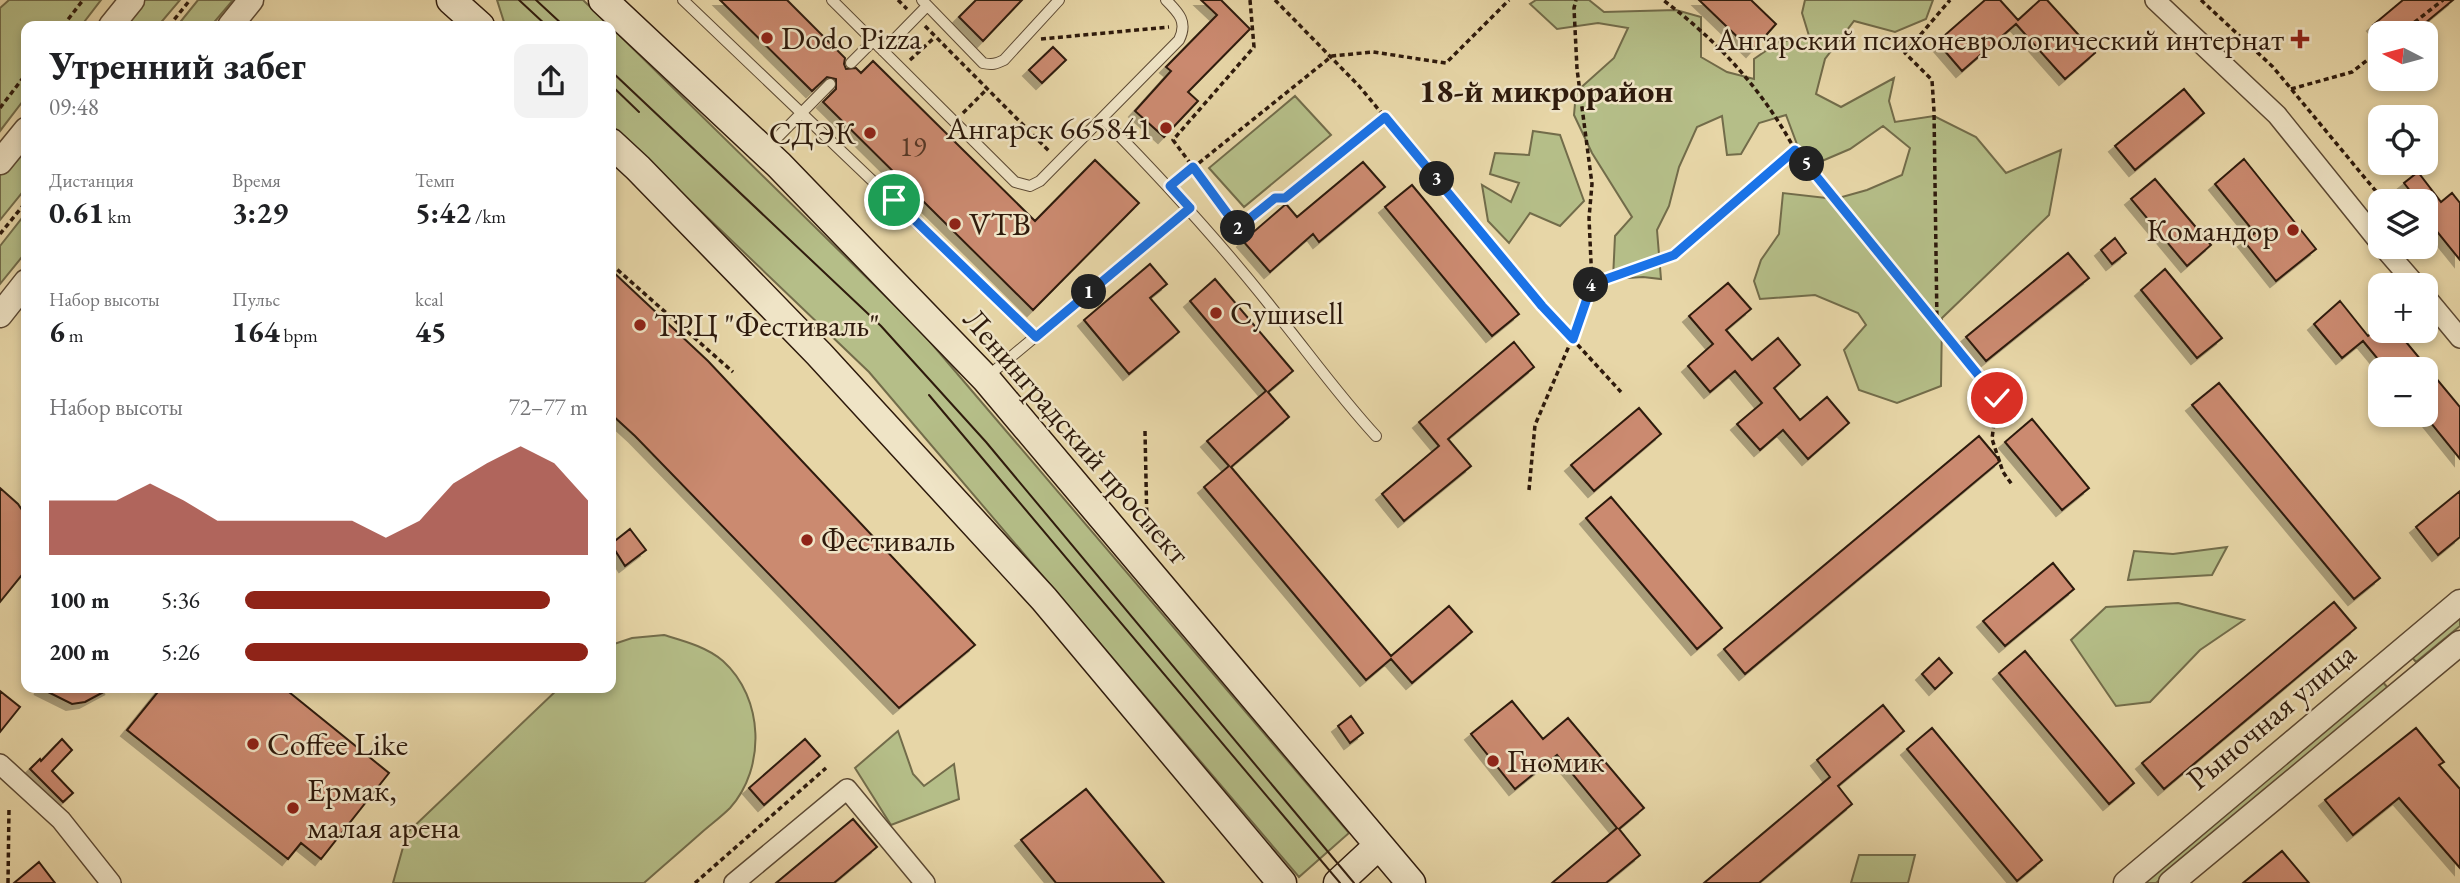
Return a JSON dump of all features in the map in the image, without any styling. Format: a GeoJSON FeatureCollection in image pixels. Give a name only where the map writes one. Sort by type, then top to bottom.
{"type":"FeatureCollection","features":[{"type":"Feature","properties":{"kind":"main road","name":"Ленинградский проспект"},"geometry":{"type":"LineString","coordinates":[[603,0],[764,151],[986,379],[1411,883]]}},
{"type":"Feature","properties":{"kind":"main road"},"geometry":{"type":"LineString","coordinates":[[456,2],[475,21]]}},
{"type":"Feature","properties":{"kind":"main road"},"geometry":{"type":"LineString","coordinates":[[616,148],[819,354],[1036,590],[1282,883]]}},
{"type":"Feature","properties":{"kind":"main road"},"geometry":{"type":"LineString","coordinates":[[1338,883],[1379,845]]}},
{"type":"Feature","properties":{"kind":"street"},"geometry":{"type":"LineString","coordinates":[[115,21],[132,0]]}},
{"type":"Feature","properties":{"kind":"street"},"geometry":{"type":"LineString","coordinates":[[234,21],[251,0]]}},
{"type":"Feature","properties":{"kind":"street"},"geometry":{"type":"LineString","coordinates":[[2155,0],[2277,115],[2368,229]]}},
{"type":"Feature","properties":{"kind":"street"},"geometry":{"type":"LineString","coordinates":[[0,162],[21,136]]}},
{"type":"Feature","properties":{"kind":"street"},"geometry":{"type":"LineString","coordinates":[[2393,259],[2406,273]]}},
{"type":"Feature","properties":{"kind":"street"},"geometry":{"type":"LineString","coordinates":[[0,315],[21,288]]}},
{"type":"Feature","properties":{"kind":"street"},"geometry":{"type":"LineString","coordinates":[[2438,311],[2460,338]]}},
{"type":"Feature","properties":{"kind":"street","name":"Рыночная улица"},"geometry":{"type":"LineString","coordinates":[[2126,883],[2460,602]]}},
{"type":"Feature","properties":{"kind":"street","name":"Рыночная улица"},"geometry":{"type":"LineString","coordinates":[[2171,883],[2460,643]]}},
{"type":"Feature","properties":{"kind":"street"},"geometry":{"type":"LineString","coordinates":[[2388,661],[2409,687]]}},
{"type":"Feature","properties":{"kind":"street"},"geometry":{"type":"LineString","coordinates":[[0,764],[61,820],[111,883]]}},
{"type":"Feature","properties":{"kind":"street"},"geometry":{"type":"LineString","coordinates":[[734,883],[848,789],[925,883]]}},
{"type":"Feature","properties":{"kind":"lane"},"geometry":{"type":"LineString","coordinates":[[683,0],[1036,337]]}},
{"type":"Feature","properties":{"kind":"lane"},"geometry":{"type":"LineString","coordinates":[[832,0],[1015,182],[1030,186],[1040,181],[1179,40],[1183,26],[1179,13],[1166,0]]}},
{"type":"Feature","properties":{"kind":"lane"},"geometry":{"type":"LineString","coordinates":[[883,51],[916,18],[924,3],[983,63],[996,64],[1004,60],[1059,0]]}},
{"type":"Feature","properties":{"kind":"lane"},"geometry":{"type":"LineString","coordinates":[[851,63],[873,41]]}},
{"type":"Feature","properties":{"kind":"lane"},"geometry":{"type":"LineString","coordinates":[[764,151],[830,84]]}},
{"type":"Feature","properties":{"kind":"lane"},"geometry":{"type":"LineString","coordinates":[[1102,118],[1190,208],[1344,401],[1376,436]]}},
{"type":"Feature","properties":{"kind":"lane"},"geometry":{"type":"LineString","coordinates":[[986,379],[1190,208]]}},
{"type":"Feature","properties":{"kind":"path"},"geometry":{"type":"LineString","coordinates":[[67,21],[83,0]]}},
{"type":"Feature","properties":{"kind":"path"},"geometry":{"type":"LineString","coordinates":[[173,21],[190,0]]}},
{"type":"Feature","properties":{"kind":"path"},"geometry":{"type":"LineString","coordinates":[[898,0],[1059,161]]}},
{"type":"Feature","properties":{"kind":"path"},"geometry":{"type":"LineString","coordinates":[[1250,0],[1254,47],[1173,140],[1238,228],[1275,198],[1285,198],[1385,117]]}},
{"type":"Feature","properties":{"kind":"path"},"geometry":{"type":"LineString","coordinates":[[1275,0],[1332,57],[1385,117],[1542,306],[1621,392]]}},
{"type":"Feature","properties":{"kind":"path"},"geometry":{"type":"LineString","coordinates":[[1170,186],[1332,57],[1373,52],[1446,63],[1509,0]]}},
{"type":"Feature","properties":{"kind":"path"},"geometry":{"type":"LineString","coordinates":[[1529,490],[1535,425],[1573,339],[1592,284],[1589,218],[1592,184],[1577,69],[1574,9],[1576,0]]}},
{"type":"Feature","properties":{"kind":"path"},"geometry":{"type":"LineString","coordinates":[[1662,0],[1686,17],[1736,64],[1781,123],[1795,150],[1997,398]]}},
{"type":"Feature","properties":{"kind":"path"},"geometry":{"type":"LineString","coordinates":[[1937,324],[1932,80],[1905,53],[1950,0]]}},
{"type":"Feature","properties":{"kind":"path"},"geometry":{"type":"LineString","coordinates":[[2201,0],[2273,67],[2374,189]]}},
{"type":"Feature","properties":{"kind":"path"},"geometry":{"type":"LineString","coordinates":[[2416,21],[2443,0]]}},
{"type":"Feature","properties":{"kind":"path"},"geometry":{"type":"LineString","coordinates":[[901,68],[946,26]]}},
{"type":"Feature","properties":{"kind":"path"},"geometry":{"type":"LineString","coordinates":[[1021,41],[1183,26]]}},
{"type":"Feature","properties":{"kind":"path"},"geometry":{"type":"LineString","coordinates":[[2291,89],[2352,72],[2368,59]]}},
{"type":"Feature","properties":{"kind":"path"},"geometry":{"type":"LineString","coordinates":[[0,108],[21,81]]}},
{"type":"Feature","properties":{"kind":"path"},"geometry":{"type":"LineString","coordinates":[[954,122],[987,89]]}},
{"type":"Feature","properties":{"kind":"path"},"geometry":{"type":"LineString","coordinates":[[1592,284],[1674,255],[1795,150]]}},
{"type":"Feature","properties":{"kind":"path"},"geometry":{"type":"LineString","coordinates":[[0,234],[21,208]]}},
{"type":"Feature","properties":{"kind":"path"},"geometry":{"type":"LineString","coordinates":[[616,268],[733,372]]}},
{"type":"Feature","properties":{"kind":"path"},"geometry":{"type":"LineString","coordinates":[[2012,384],[1997,398],[1992,439],[2003,472],[2013,486]]}},
{"type":"Feature","properties":{"kind":"path"},"geometry":{"type":"LineString","coordinates":[[1145,431],[1147,527]]}},
{"type":"Feature","properties":{"kind":"path"},"geometry":{"type":"LineString","coordinates":[[695,883],[826,768]]}},
{"type":"Feature","properties":{"kind":"path"},"geometry":{"type":"LineString","coordinates":[[9,808],[9,883]]}},
{"type":"Feature","properties":{"kind":"green space"},"geometry":{"type":"Polygon","coordinates":[[[9,0],[101,0],[85,21],[21,21],[21,104],[0,131],[0,8],[9,0]]]}},
{"type":"Feature","properties":{"kind":"green space"},"geometry":{"type":"Polygon","coordinates":[[[141,0],[180,0],[162,21],[123,21],[141,0]]]}},
{"type":"Feature","properties":{"kind":"green space"},"geometry":{"type":"Polygon","coordinates":[[[198,0],[233,0],[215,21],[181,21],[198,0]]]}},
{"type":"Feature","properties":{"kind":"green space"},"geometry":{"type":"Polygon","coordinates":[[[497,0],[583,0],[605,21],[504,21],[497,0]]]}},
{"type":"Feature","properties":{"kind":"green space"},"geometry":{"type":"Polygon","coordinates":[[[1536,0],[1589,0],[1604,12],[1676,10],[1701,17],[1701,57],[1727,72],[1754,79],[1754,59],[1780,41],[1810,39],[1802,13],[1805,0],[1933,0],[1926,19],[1895,32],[1854,21],[1825,59],[1816,94],[1841,107],[1894,78],[1889,101],[1895,122],[1934,116],[1976,137],[2006,173],[2061,150],[2049,215],[1942,318],[1941,386],[1897,403],[1859,390],[1844,350],[1866,325],[1858,313],[1815,295],[1760,299],[1754,281],[1761,260],[1779,234],[1783,193],[1835,199],[1867,190],[1902,175],[1910,148],[1883,126],[1850,149],[1815,164],[1798,147],[1786,115],[1759,123],[1741,154],[1727,155],[1722,116],[1697,127],[1679,167],[1669,206],[1657,230],[1661,279],[1613,279],[1615,236],[1632,217],[1592,153],[1574,115],[1576,92],[1614,58],[1628,28],[1598,23],[1557,29],[1530,4],[1536,0]]]}},
{"type":"Feature","properties":{"kind":"green space"},"geometry":{"type":"Polygon","coordinates":[[[616,32],[920,330],[1349,833],[1299,877],[869,372],[616,130],[616,32]]]}},
{"type":"Feature","properties":{"kind":"green space"},"geometry":{"type":"Polygon","coordinates":[[[1295,96],[1331,135],[1244,207],[1209,168],[1295,96]]]}},
{"type":"Feature","properties":{"kind":"green space"},"geometry":{"type":"Polygon","coordinates":[[[1533,131],[1560,135],[1584,201],[1560,226],[1530,213],[1509,243],[1488,221],[1482,185],[1511,202],[1519,183],[1490,174],[1495,153],[1529,155],[1533,131]]]}},
{"type":"Feature","properties":{"kind":"green space"},"geometry":{"type":"Polygon","coordinates":[[[21,146],[21,194],[0,220],[0,171],[21,146]]]}},
{"type":"Feature","properties":{"kind":"green space"},"geometry":{"type":"Polygon","coordinates":[[[21,219],[21,258],[0,284],[0,246],[21,219]]]}},
{"type":"Feature","properties":{"kind":"green space"},"geometry":{"type":"Polygon","coordinates":[[[2227,547],[2212,575],[2128,580],[2134,551],[2173,554],[2227,547]]]}},
{"type":"Feature","properties":{"kind":"green space"},"geometry":{"type":"Polygon","coordinates":[[[2178,603],[2244,620],[2200,650],[2150,702],[2116,706],[2071,640],[2106,607],[2178,603]]]}},
{"type":"Feature","properties":{"kind":"green space"},"geometry":{"type":"Polygon","coordinates":[[[2460,615],[2460,626],[2416,662],[2410,655],[2460,615]]]}},
{"type":"Feature","properties":{"kind":"green space"},"geometry":{"type":"Polygon","coordinates":[[[664,635],[695,645],[717,656],[737,676],[753,713],[754,754],[742,792],[730,808],[644,883],[393,883],[407,833],[554,693],[616,693],[616,643],[632,638],[664,635]]]}},
{"type":"Feature","properties":{"kind":"green space"},"geometry":{"type":"Polygon","coordinates":[[[2381,680],[2388,688],[2156,883],[2139,883],[2381,680]]]}},
{"type":"Feature","properties":{"kind":"green space"},"geometry":{"type":"Polygon","coordinates":[[[898,731],[913,774],[924,786],[954,764],[959,799],[891,825],[855,768],[898,731]]]}},
{"type":"Feature","properties":{"kind":"green space"},"geometry":{"type":"Polygon","coordinates":[[[1859,855],[1915,855],[1908,883],[1851,883],[1859,855]]]}},
{"type":"Feature","properties":{"kind":"building"},"geometry":{"type":"Polygon","coordinates":[[[720,0],[787,0],[845,58],[846,69],[856,68],[861,73],[873,61],[1035,221],[1095,160],[1139,203],[1033,310],[823,102],[836,89],[836,79],[827,77],[812,91],[720,0]]]}},
{"type":"Feature","properties":{"kind":"building"},"geometry":{"type":"Polygon","coordinates":[[[976,0],[1022,0],[983,41],[959,17],[976,0]]]}},
{"type":"Feature","properties":{"kind":"building"},"geometry":{"type":"Polygon","coordinates":[[[1201,0],[1221,0],[1250,29],[1188,92],[1198,101],[1164,137],[1135,111],[1171,71],[1166,67],[1217,15],[1201,0]]]}},
{"type":"Feature","properties":{"kind":"building"},"geometry":{"type":"Polygon","coordinates":[[[1699,0],[1751,0],[1776,24],[1752,51],[1699,0]]]}},
{"type":"Feature","properties":{"kind":"building"},"geometry":{"type":"Polygon","coordinates":[[[1985,0],[2000,0],[2018,20],[2040,0],[2047,0],[2095,53],[2065,79],[2016,24],[1962,71],[1937,42],[1985,0]]]}},
{"type":"Feature","properties":{"kind":"building"},"geometry":{"type":"Polygon","coordinates":[[[2403,0],[2453,0],[2428,21],[2378,21],[2403,0]]]}},
{"type":"Feature","properties":{"kind":"building"},"geometry":{"type":"Polygon","coordinates":[[[1053,47],[1066,60],[1042,83],[1029,70],[1053,47]]]}},
{"type":"Feature","properties":{"kind":"building"},"geometry":{"type":"Polygon","coordinates":[[[2184,89],[2204,113],[2135,170],[2115,146],[2184,89]]]}},
{"type":"Feature","properties":{"kind":"building"},"geometry":{"type":"Polygon","coordinates":[[[2244,159],[2316,249],[2276,281],[2244,241],[2255,233],[2215,184],[2244,159]]]}},
{"type":"Feature","properties":{"kind":"building"},"geometry":{"type":"Polygon","coordinates":[[[1363,162],[1385,187],[1319,242],[1313,234],[1270,272],[1243,241],[1286,204],[1297,217],[1363,162]]]}},
{"type":"Feature","properties":{"kind":"building"},"geometry":{"type":"Polygon","coordinates":[[[2414,175],[2420,175],[2431,189],[2409,189],[2404,183],[2414,175]]]}},
{"type":"Feature","properties":{"kind":"building"},"geometry":{"type":"Polygon","coordinates":[[[2155,179],[2211,245],[2187,266],[2131,199],[2155,179]]]}},
{"type":"Feature","properties":{"kind":"building"},"geometry":{"type":"Polygon","coordinates":[[[1412,185],[1519,314],[1492,336],[1385,207],[1412,185]]]}},
{"type":"Feature","properties":{"kind":"building"},"geometry":{"type":"Polygon","coordinates":[[[2452,193],[2460,203],[2460,260],[2438,233],[2438,198],[2441,202],[2452,193]]]}},
{"type":"Feature","properties":{"kind":"building"},"geometry":{"type":"Polygon","coordinates":[[[2115,238],[2126,253],[2112,264],[2101,250],[2115,238]]]}},
{"type":"Feature","properties":{"kind":"building"},"geometry":{"type":"Polygon","coordinates":[[[2068,253],[2089,278],[1986,361],[1966,337],[2068,253]]]}},
{"type":"Feature","properties":{"kind":"building"},"geometry":{"type":"Polygon","coordinates":[[[1150,264],[1167,284],[1150,298],[1179,332],[1129,374],[1084,320],[1150,264]]]}},
{"type":"Feature","properties":{"kind":"building"},"geometry":{"type":"Polygon","coordinates":[[[2165,269],[2222,338],[2197,358],[2141,290],[2165,269]]]}},
{"type":"Feature","properties":{"kind":"building","name":"Фестиваль"},"geometry":{"type":"Polygon","coordinates":[[[616,275],[708,361],[975,645],[899,708],[616,419],[616,275]]]}},
{"type":"Feature","properties":{"kind":"building"},"geometry":{"type":"Polygon","coordinates":[[[1215,279],[1293,371],[1268,392],[1289,417],[1231,467],[1391,656],[1449,606],[1472,632],[1412,683],[1391,659],[1366,680],[1204,487],[1229,466],[1207,441],[1266,391],[1190,301],[1215,279]]]}},
{"type":"Feature","properties":{"kind":"building"},"geometry":{"type":"Polygon","coordinates":[[[1728,283],[1751,309],[1726,330],[1752,360],[1778,338],[1800,365],[1774,388],[1800,420],[1827,397],[1849,423],[1808,459],[1783,430],[1760,450],[1737,424],[1762,403],[1735,371],[1710,392],[1688,366],[1713,344],[1689,316],[1728,283]]]}},
{"type":"Feature","properties":{"kind":"building"},"geometry":{"type":"Polygon","coordinates":[[[2340,301],[2368,336],[2368,343],[2407,343],[2419,357],[2376,357],[2363,341],[2342,358],[2314,324],[2340,301]]]}},
{"type":"Feature","properties":{"kind":"building"},"geometry":{"type":"Polygon","coordinates":[[[1514,342],[1534,367],[1448,439],[1471,466],[1404,521],[1382,494],[1439,446],[1419,422],[1514,342]]]}},
{"type":"Feature","properties":{"kind":"building"},"geometry":{"type":"Polygon","coordinates":[[[2438,380],[2460,407],[2460,459],[2434,427],[2438,427],[2438,380]]]}},
{"type":"Feature","properties":{"kind":"building"},"geometry":{"type":"Polygon","coordinates":[[[2219,383],[2380,578],[2354,599],[2192,405],[2219,383]]]}},
{"type":"Feature","properties":{"kind":"building"},"geometry":{"type":"Polygon","coordinates":[[[1639,408],[1661,434],[1594,491],[1571,465],[1639,408]]]}},
{"type":"Feature","properties":{"kind":"building"},"geometry":{"type":"Polygon","coordinates":[[[2032,419],[2089,488],[2062,510],[2005,442],[2032,419]]]}},
{"type":"Feature","properties":{"kind":"building"},"geometry":{"type":"Polygon","coordinates":[[[1979,436],[2000,461],[1745,674],[1724,649],[1979,436]]]}},
{"type":"Feature","properties":{"kind":"building"},"geometry":{"type":"Polygon","coordinates":[[[0,488],[21,508],[21,576],[0,602],[0,488]]]}},
{"type":"Feature","properties":{"kind":"building"},"geometry":{"type":"Polygon","coordinates":[[[2460,491],[2460,537],[2438,555],[2416,527],[2460,491]]]}},
{"type":"Feature","properties":{"kind":"building"},"geometry":{"type":"Polygon","coordinates":[[[1611,497],[1722,628],[1697,649],[1586,518],[1611,497]]]}},
{"type":"Feature","properties":{"kind":"building"},"geometry":{"type":"Polygon","coordinates":[[[630,529],[646,550],[625,566],[616,552],[616,540],[630,529]]]}},
{"type":"Feature","properties":{"kind":"building"},"geometry":{"type":"Polygon","coordinates":[[[2053,563],[2074,589],[2005,646],[1983,621],[2053,563]]]}},
{"type":"Feature","properties":{"kind":"building"},"geometry":{"type":"Polygon","coordinates":[[[2334,602],[2356,628],[2164,789],[2142,763],[2334,602]]]}},
{"type":"Feature","properties":{"kind":"building"},"geometry":{"type":"Polygon","coordinates":[[[2025,651],[2134,783],[2109,804],[1999,673],[2025,651]]]}},
{"type":"Feature","properties":{"kind":"building"},"geometry":{"type":"Polygon","coordinates":[[[1939,658],[1952,673],[1935,689],[1922,674],[1939,658]]]}},
{"type":"Feature","properties":{"kind":"building"},"geometry":{"type":"Polygon","coordinates":[[[0,691],[20,707],[0,732],[0,691]]]}},
{"type":"Feature","properties":{"kind":"building"},"geometry":{"type":"Polygon","coordinates":[[[50,693],[102,693],[85,702],[72,704],[50,693]]]}},
{"type":"Feature","properties":{"kind":"building","name":"Ермак, малая арена"},"geometry":{"type":"Polygon","coordinates":[[[157,693],[290,693],[389,773],[321,859],[301,843],[288,859],[127,730],[157,693]]]}},
{"type":"Feature","properties":{"kind":"building"},"geometry":{"type":"Polygon","coordinates":[[[1512,701],[1543,739],[1568,718],[1644,808],[1619,829],[1640,855],[1606,883],[1552,883],[1617,828],[1557,755],[1515,789],[1471,734],[1512,701]]]}},
{"type":"Feature","properties":{"kind":"building"},"geometry":{"type":"Polygon","coordinates":[[[1883,705],[1904,731],[1838,786],[1852,804],[1759,883],[1704,883],[1830,777],[1817,760],[1883,705]]]}},
{"type":"Feature","properties":{"kind":"building"},"geometry":{"type":"Polygon","coordinates":[[[1351,716],[1363,733],[1350,743],[1338,726],[1351,716]]]}},
{"type":"Feature","properties":{"kind":"building"},"geometry":{"type":"Polygon","coordinates":[[[1932,728],[2042,860],[2017,881],[1907,749],[1932,728]]]}},
{"type":"Feature","properties":{"kind":"building"},"geometry":{"type":"Polygon","coordinates":[[[2416,728],[2444,762],[2439,765],[2460,789],[2460,868],[2399,798],[2353,835],[2325,800],[2416,728]]]}},
{"type":"Feature","properties":{"kind":"building"},"geometry":{"type":"Polygon","coordinates":[[[62,739],[72,750],[52,771],[73,793],[63,802],[30,769],[62,739]]]}},
{"type":"Feature","properties":{"kind":"building"},"geometry":{"type":"Polygon","coordinates":[[[805,739],[820,756],[764,805],[749,788],[805,739]]]}},
{"type":"Feature","properties":{"kind":"building"},"geometry":{"type":"Polygon","coordinates":[[[1086,789],[1164,883],[1056,883],[1021,840],[1086,789]]]}},
{"type":"Feature","properties":{"kind":"building"},"geometry":{"type":"Polygon","coordinates":[[[853,819],[877,847],[834,883],[776,883],[853,819]]]}},
{"type":"Feature","properties":{"kind":"building"},"geometry":{"type":"Polygon","coordinates":[[[2282,851],[2309,883],[2243,883],[2282,851]]]}},
{"type":"Feature","properties":{"kind":"building"},"geometry":{"type":"Polygon","coordinates":[[[39,862],[55,883],[14,883],[39,862]]]}},
{"type":"Feature","properties":{"kind":"tram line"},"geometry":{"type":"LineString","coordinates":[[519,0],[542,21]]}},
{"type":"Feature","properties":{"kind":"tram line"},"geometry":{"type":"LineString","coordinates":[[536,0],[559,21]]}},
{"type":"Feature","properties":{"kind":"tram line"},"geometry":{"type":"LineString","coordinates":[[616,76],[881,326],[986,442],[1354,883]]}},
{"type":"Feature","properties":{"kind":"tram line"},"geometry":{"type":"LineString","coordinates":[[616,90],[639,112]]}},
{"type":"Feature","properties":{"kind":"tram line"},"geometry":{"type":"LineString","coordinates":[[929,395],[1340,883]]}},
{"type":"Feature","properties":{"kind":"place","name":"Dodo Pizza"},"geometry":{"type":"Point","coordinates":[767,38]}},
{"type":"Feature","properties":{"kind":"place","name":"Ангарский психоневрологический интернат"},"geometry":{"type":"Point","coordinates":[2300,39]}},
{"type":"Feature","properties":{"kind":"place","name":"Ангарск 665841"},"geometry":{"type":"Point","coordinates":[1166,128]}},
{"type":"Feature","properties":{"kind":"place","name":"СДЭК"},"geometry":{"type":"Point","coordinates":[870,133]}},
{"type":"Feature","properties":{"kind":"place","name":"VTB"},"geometry":{"type":"Point","coordinates":[955,224]}},
{"type":"Feature","properties":{"kind":"place","name":"Командор"},"geometry":{"type":"Point","coordinates":[2293,230]}},
{"type":"Feature","properties":{"kind":"place","name":"Сушиsell"},"geometry":{"type":"Point","coordinates":[1216,313]}},
{"type":"Feature","properties":{"kind":"place","name":"ТРЦ \"Фестиваль\""},"geometry":{"type":"Point","coordinates":[640,325]}},
{"type":"Feature","properties":{"kind":"place","name":"Фестиваль"},"geometry":{"type":"Point","coordinates":[807,540]}},
{"type":"Feature","properties":{"kind":"place","name":"Coffee Like"},"geometry":{"type":"Point","coordinates":[253,744]}},
{"type":"Feature","properties":{"kind":"place","name":"Гномик"},"geometry":{"type":"Point","coordinates":[1493,761]}},
{"type":"Feature","properties":{"kind":"place","name":"Ермак, малая арена"},"geometry":{"type":"Point","coordinates":[293,808]}},
{"type":"Feature","properties":{"kind":"district","name":"18-й микрорайон"},"geometry":{"type":"Point","coordinates":[1546,90]}},
{"type":"Feature","properties":{"kind":"route"},"geometry":{"type":"LineString","coordinates":[[894,200],[1036,337],[1190,208],[1170,186],[1193,167],[1238,228],[1275,198],[1285,198],[1385,117],[1542,306],[1573,339],[1592,284],[1674,255],[1795,150],[1997,398]]}}]}
